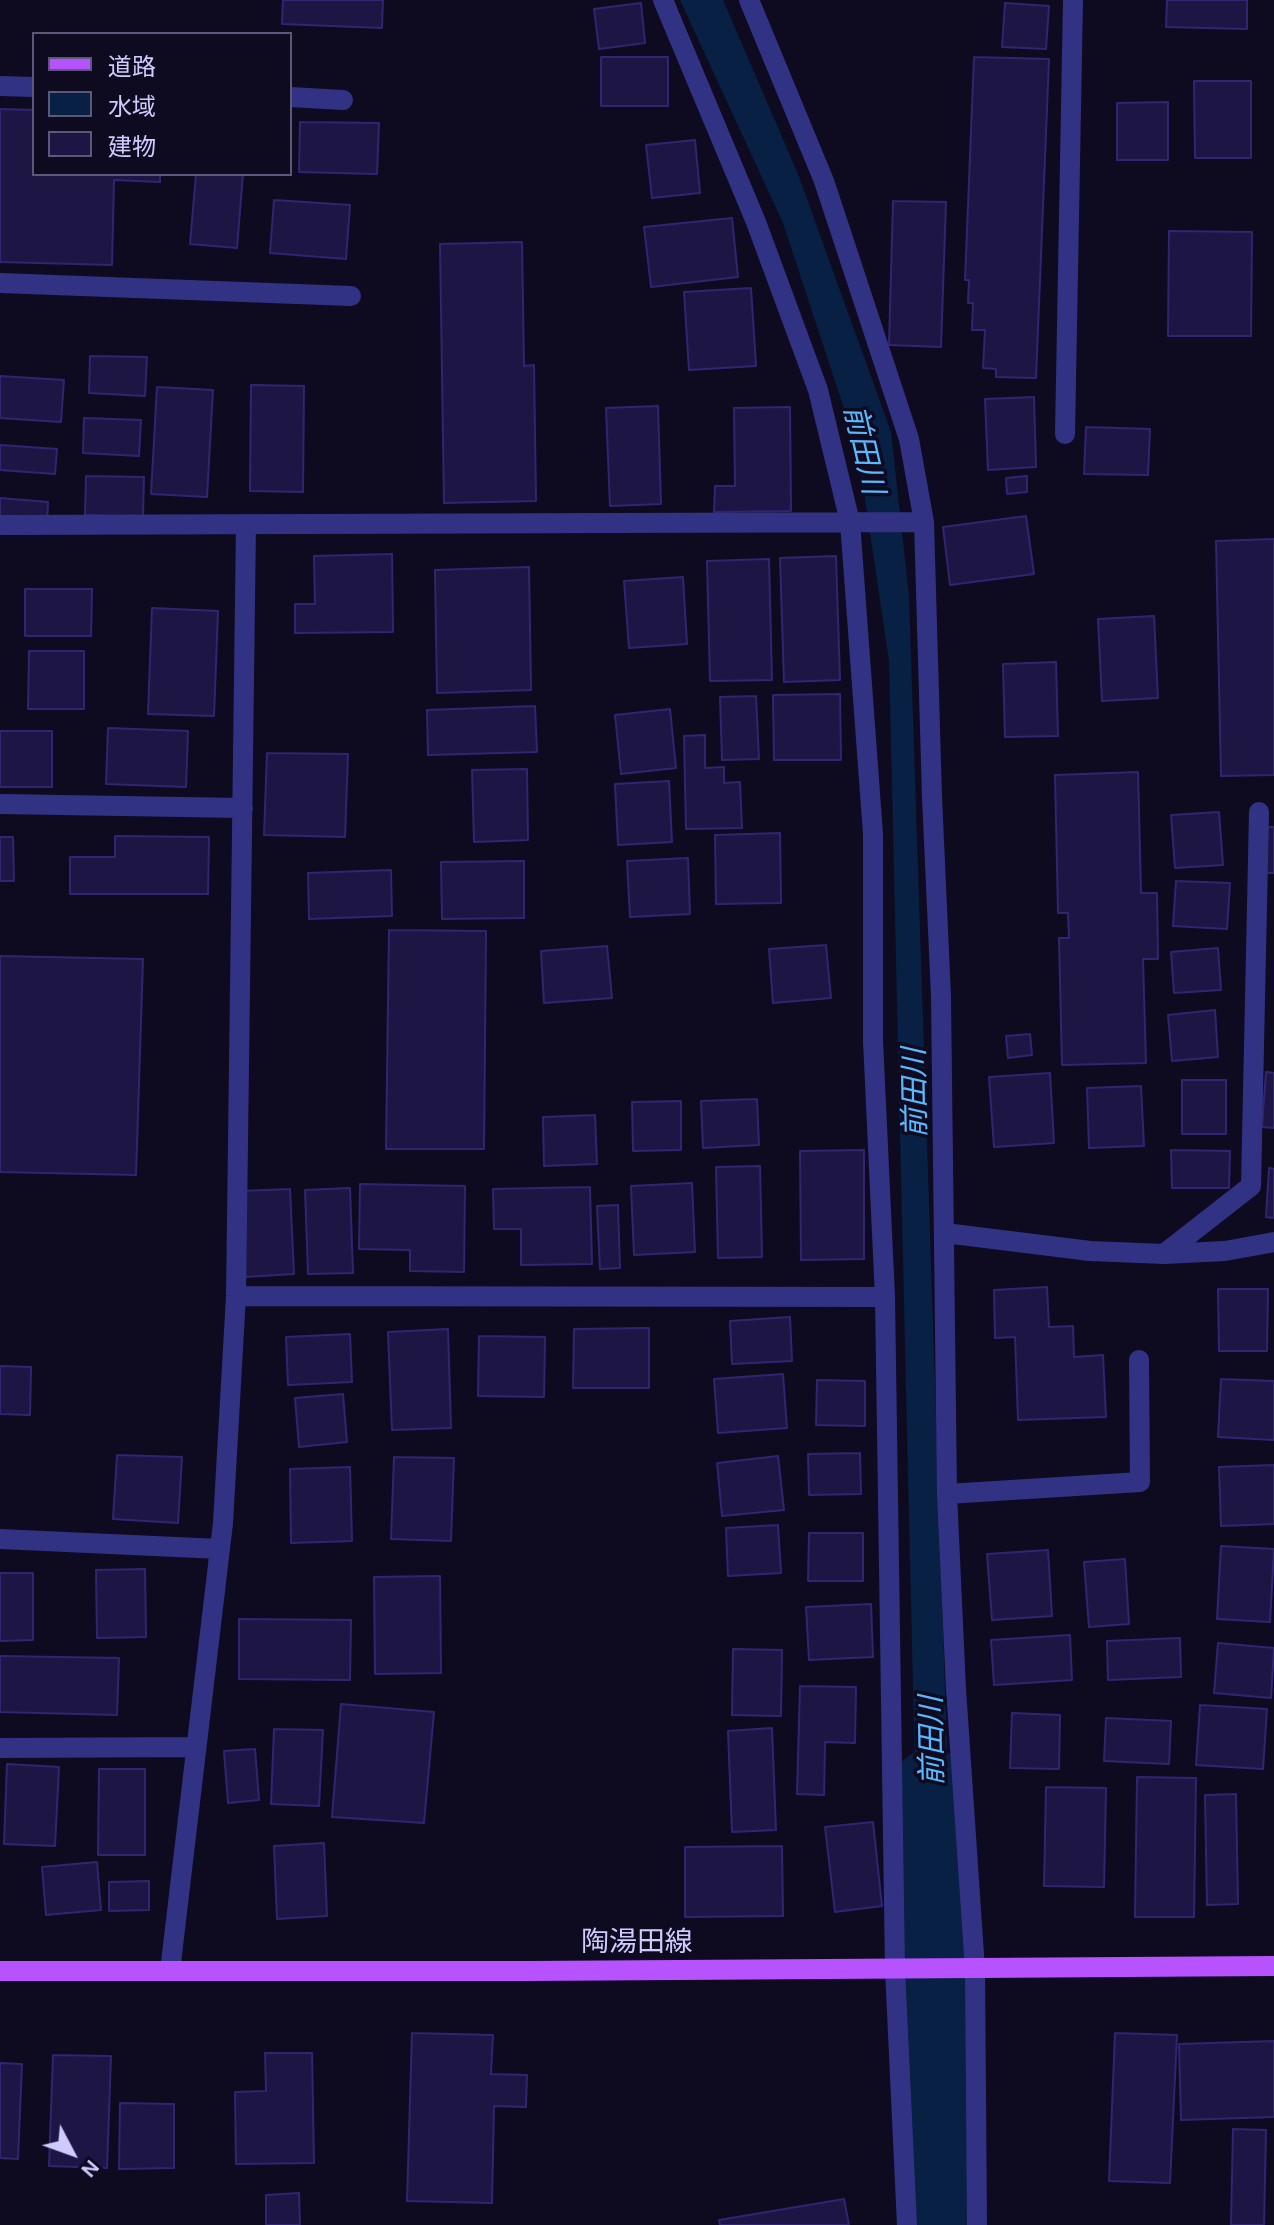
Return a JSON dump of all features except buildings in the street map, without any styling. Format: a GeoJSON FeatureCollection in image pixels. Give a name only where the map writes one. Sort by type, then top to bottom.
{"type":"FeatureCollection","features":[{"type":"Feature","properties":{"kind":"main road","name":"陶湯田線"},"geometry":{"type":"LineString","coordinates":[[0,1971],[1274,1966]]}},
{"type":"Feature","properties":{"kind":"street"},"geometry":{"type":"LineString","coordinates":[[663,0],[756,222],[818,390],[852,522],[873,834],[873,1040],[885,1297],[895,1969],[907,2225]]}},
{"type":"Feature","properties":{"kind":"street"},"geometry":{"type":"LineString","coordinates":[[749,0],[824,181],[909,439],[922,522],[941,996],[947,1494],[956,1689],[975,1969],[977,2225]]}},
{"type":"Feature","properties":{"kind":"street"},"geometry":{"type":"LineString","coordinates":[[1065,434],[1073,0]]}},
{"type":"Feature","properties":{"kind":"street"},"geometry":{"type":"LineString","coordinates":[[0,86],[32,87]]}},
{"type":"Feature","properties":{"kind":"street"},"geometry":{"type":"LineString","coordinates":[[292,97],[343,100]]}},
{"type":"Feature","properties":{"kind":"street"},"geometry":{"type":"LineString","coordinates":[[0,283],[351,296]]}},
{"type":"Feature","properties":{"kind":"street"},"geometry":{"type":"LineString","coordinates":[[0,525],[922,522]]}},
{"type":"Feature","properties":{"kind":"street"},"geometry":{"type":"LineString","coordinates":[[170,1971],[220,1549],[236,1296],[246,524]]}},
{"type":"Feature","properties":{"kind":"street"},"geometry":{"type":"LineString","coordinates":[[0,804],[243,808]]}},
{"type":"Feature","properties":{"kind":"street"},"geometry":{"type":"LineString","coordinates":[[1164,1254],[1251,1186],[1259,812]]}},
{"type":"Feature","properties":{"kind":"street"},"geometry":{"type":"LineString","coordinates":[[945,1233],[1090,1251],[1164,1254],[1225,1251],[1274,1242]]}},
{"type":"Feature","properties":{"kind":"street"},"geometry":{"type":"LineString","coordinates":[[236,1296],[885,1297]]}},
{"type":"Feature","properties":{"kind":"street"},"geometry":{"type":"LineString","coordinates":[[947,1494],[1140,1482],[1139,1360]]}},
{"type":"Feature","properties":{"kind":"street"},"geometry":{"type":"LineString","coordinates":[[0,1539],[220,1549]]}},
{"type":"Feature","properties":{"kind":"street"},"geometry":{"type":"LineString","coordinates":[[0,1748],[196,1747]]}},
{"type":"Feature","properties":{"kind":"water"},"geometry":{"type":"Polygon","coordinates":[[[680,0],[723,0],[798,174],[891,432],[909,596],[952,1901],[918,1901],[889,661],[858,451],[783,223],[680,0]]]}},
{"type":"Feature","properties":{"kind":"waterway","name":"前田川"},"geometry":{"type":"LineString","coordinates":[[931,1789],[945,2225]]}}]}
